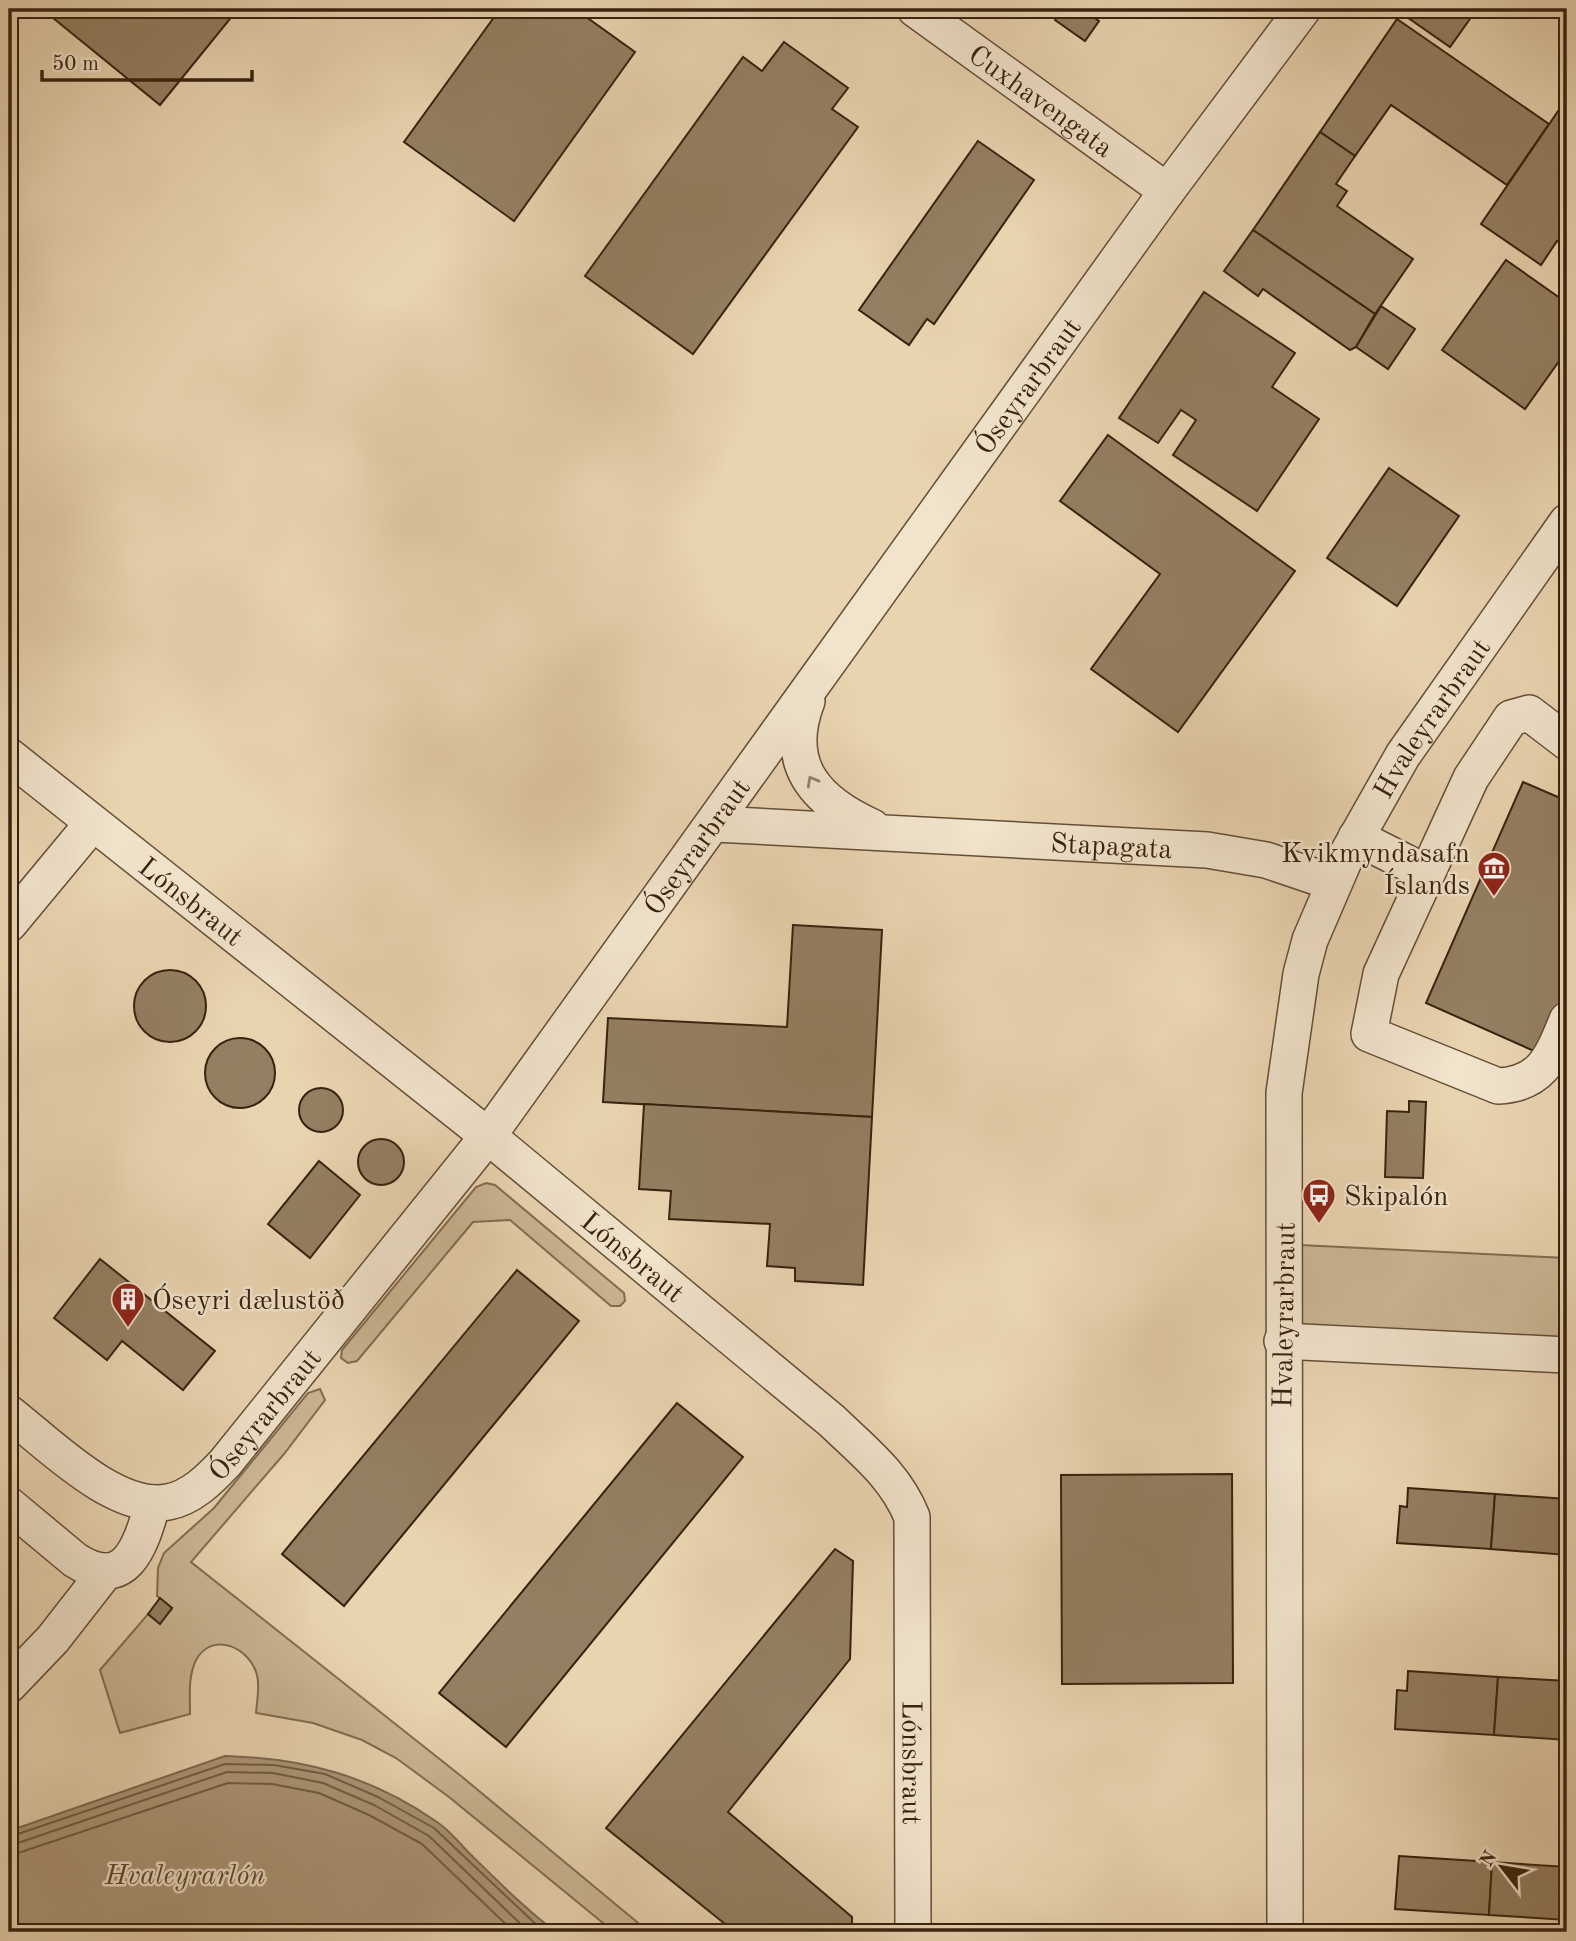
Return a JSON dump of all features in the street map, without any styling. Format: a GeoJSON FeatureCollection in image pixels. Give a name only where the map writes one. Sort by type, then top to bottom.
{"type":"FeatureCollection","features":[{"type":"Feature","properties":{"kind":"street","name":"Cuxhavengata"},"geometry":{"type":"LineString","coordinates":[[915,9],[1167,191]]}},
{"type":"Feature","properties":{"kind":"street","name":"Óseyrarbraut"},"geometry":{"type":"LineString","coordinates":[[9,1413],[108,1489],[125,1497],[153,1503],[181,1498],[204,1483],[225,1463],[488,1136],[715,824],[1167,191],[1303,9]]}},
{"type":"Feature","properties":{"kind":"street","name":"Hvaleyrarbraut"},"geometry":{"type":"LineString","coordinates":[[1285,1932],[1282,1341],[1284,1093],[1301,974],[1310,940],[1334,883],[1356,837],[1403,755],[1567,522]]}},
{"type":"Feature","properties":{"kind":"street","name":"Stapagata"},"geometry":{"type":"LineString","coordinates":[[812,688],[804,709],[799,742],[810,779],[831,806],[886,833]]}},
{"type":"Feature","properties":{"kind":"street"},"geometry":{"type":"LineString","coordinates":[[1567,742],[1529,713],[1511,718],[1471,778],[1381,974],[1369,1034],[1498,1086],[1515,1085],[1535,1075],[1550,1059],[1567,1020]]}},
{"type":"Feature","properties":{"kind":"street","name":"Lónsbraut"},"geometry":{"type":"LineString","coordinates":[[9,756],[488,1136],[832,1421],[883,1469],[902,1492],[912,1517],[913,1932]]}},
{"type":"Feature","properties":{"kind":"street"},"geometry":{"type":"LineString","coordinates":[[9,924],[92,824]]}},
{"type":"Feature","properties":{"kind":"street","name":"Stapagata"},"geometry":{"type":"LineString","coordinates":[[715,824],[1220,851],[1266,860],[1334,883]]}},
{"type":"Feature","properties":{"kind":"street"},"geometry":{"type":"LineString","coordinates":[[1356,837],[1427,873]]}},
{"type":"Feature","properties":{"kind":"street"},"geometry":{"type":"LineString","coordinates":[[1282,1341],[1567,1355]]}},
{"type":"Feature","properties":{"kind":"street"},"geometry":{"type":"LineString","coordinates":[[9,1506],[75,1560],[85,1566],[106,1571],[128,1564],[140,1546],[153,1503]]}},
{"type":"Feature","properties":{"kind":"street"},"geometry":{"type":"LineString","coordinates":[[9,1685],[53,1639],[106,1571]]}},
{"type":"Feature","properties":{"kind":"shaded area"},"geometry":{"type":"Polygon","coordinates":[[[486,1183],[495,1185],[624,1293],[625,1301],[620,1306],[611,1306],[510,1220],[473,1222],[357,1361],[348,1363],[341,1358],[342,1350],[476,1187],[486,1183]]]}},
{"type":"Feature","properties":{"kind":"shaded area"},"geometry":{"type":"Polygon","coordinates":[[[1300,1245],[1567,1258],[1567,1352],[1301,1354],[1300,1245]]]}},
{"type":"Feature","properties":{"kind":"shaded area"},"geometry":{"type":"Polygon","coordinates":[[[320,1389],[325,1400],[284,1454],[191,1562],[461,1776],[649,1932],[614,1932],[449,1797],[396,1758],[362,1740],[313,1723],[256,1713],[257,1675],[247,1657],[230,1646],[212,1646],[203,1651],[196,1660],[191,1679],[190,1714],[120,1733],[100,1670],[148,1614],[160,1623],[172,1609],[157,1596],[158,1568],[164,1553],[214,1508],[308,1393],[320,1389]]]}},
{"type":"Feature","properties":{"kind":"water"},"geometry":{"type":"Polygon","coordinates":[[[225,1756],[282,1761],[336,1772],[362,1781],[412,1806],[446,1829],[511,1894],[556,1932],[9,1932],[9,1831],[225,1756]]]}},
{"type":"Feature","properties":{"kind":"building"},"geometry":{"type":"Polygon","coordinates":[[[42,9],[238,9],[160,105],[42,9]]]}},
{"type":"Feature","properties":{"kind":"building"},"geometry":{"type":"Polygon","coordinates":[[[500,9],[575,9],[635,52],[514,221],[404,142],[500,9]]]}},
{"type":"Feature","properties":{"kind":"building"},"geometry":{"type":"Polygon","coordinates":[[[1063,9],[1081,9],[1099,21],[1085,41],[1055,20],[1063,9]]]}},
{"type":"Feature","properties":{"kind":"building"},"geometry":{"type":"Polygon","coordinates":[[[1409,9],[1477,9],[1450,47],[1404,15],[1409,9]]]}},
{"type":"Feature","properties":{"kind":"building"},"geometry":{"type":"Polygon","coordinates":[[[1397,19],[1549,124],[1507,185],[1391,105],[1355,156],[1320,132],[1397,19]]]}},
{"type":"Feature","properties":{"kind":"building"},"geometry":{"type":"Polygon","coordinates":[[[784,42],[848,88],[832,109],[858,127],[693,354],[585,276],[743,57],[762,71],[784,42]]]}},
{"type":"Feature","properties":{"kind":"building"},"geometry":{"type":"Polygon","coordinates":[[[1567,98],[1567,248],[1557,241],[1541,265],[1481,224],[1567,98]]]}},
{"type":"Feature","properties":{"kind":"building"},"geometry":{"type":"Polygon","coordinates":[[[1320,132],[1355,156],[1336,184],[1347,191],[1337,206],[1413,259],[1375,314],[1253,230],[1320,132]]]}},
{"type":"Feature","properties":{"kind":"building"},"geometry":{"type":"Polygon","coordinates":[[[978,141],[1034,180],[934,324],[927,319],[909,345],[859,310],[978,141]]]}},
{"type":"Feature","properties":{"kind":"building"},"geometry":{"type":"Polygon","coordinates":[[[1253,230],[1375,314],[1356,347],[1350,350],[1263,289],[1258,296],[1224,271],[1253,230]]]}},
{"type":"Feature","properties":{"kind":"building"},"geometry":{"type":"Polygon","coordinates":[[[1506,260],[1567,303],[1567,350],[1525,409],[1442,350],[1506,260]]]}},
{"type":"Feature","properties":{"kind":"building"},"geometry":{"type":"Polygon","coordinates":[[[1204,292],[1295,353],[1272,387],[1319,419],[1257,511],[1173,455],[1196,420],[1181,410],[1158,443],[1119,418],[1204,292]]]}},
{"type":"Feature","properties":{"kind":"building"},"geometry":{"type":"Polygon","coordinates":[[[1381,306],[1415,329],[1388,369],[1356,347],[1381,306]]]}},
{"type":"Feature","properties":{"kind":"building"},"geometry":{"type":"Polygon","coordinates":[[[1108,435],[1295,571],[1178,732],[1091,669],[1160,574],[1060,501],[1108,435]]]}},
{"type":"Feature","properties":{"kind":"building"},"geometry":{"type":"Polygon","coordinates":[[[1389,468],[1459,516],[1397,606],[1327,558],[1389,468]]]}},
{"type":"Feature","properties":{"kind":"building"},"geometry":{"type":"Polygon","coordinates":[[[1523,782],[1567,801],[1567,1000],[1543,1055],[1426,1003],[1523,782]]]}},
{"type":"Feature","properties":{"kind":"building"},"geometry":{"type":"Polygon","coordinates":[[[793,925],[882,930],[872,1117],[603,1102],[608,1018],[787,1027],[793,925]]]}},
{"type":"Feature","properties":{"kind":"building"},"geometry":{"type":"Polygon","coordinates":[[[177,970],[196,980],[204,992],[204,1020],[196,1032],[184,1040],[163,1042],[144,1032],[136,1020],[134,999],[144,980],[156,972],[177,970]]]}},
{"type":"Feature","properties":{"kind":"building"},"geometry":{"type":"Polygon","coordinates":[[[247,1038],[260,1044],[269,1053],[273,1059],[273,1087],[265,1098],[254,1106],[233,1108],[215,1098],[207,1087],[205,1066],[215,1048],[226,1040],[247,1038]]]}},
{"type":"Feature","properties":{"kind":"building"},"geometry":{"type":"Polygon","coordinates":[[[321,1088],[336,1095],[343,1110],[336,1125],[321,1132],[306,1125],[299,1110],[306,1095],[321,1088]]]}},
{"type":"Feature","properties":{"kind":"building"},"geometry":{"type":"Polygon","coordinates":[[[1409,1101],[1426,1102],[1423,1178],[1385,1177],[1387,1111],[1409,1112],[1409,1101]]]}},
{"type":"Feature","properties":{"kind":"building"},"geometry":{"type":"Polygon","coordinates":[[[644,1104],[872,1117],[863,1285],[795,1281],[795,1268],[767,1266],[770,1224],[669,1219],[671,1191],[639,1189],[644,1104]]]}},
{"type":"Feature","properties":{"kind":"building"},"geometry":{"type":"Polygon","coordinates":[[[381,1139],[397,1146],[404,1162],[397,1178],[381,1185],[365,1178],[358,1162],[365,1146],[381,1139]]]}},
{"type":"Feature","properties":{"kind":"building"},"geometry":{"type":"Polygon","coordinates":[[[319,1161],[360,1195],[310,1258],[268,1224],[319,1161]]]}},
{"type":"Feature","properties":{"kind":"building","name":"Óseyri dælustöð"},"geometry":{"type":"Polygon","coordinates":[[[100,1259],[215,1351],[183,1390],[122,1341],[107,1360],[54,1318],[100,1259]]]}},
{"type":"Feature","properties":{"kind":"building"},"geometry":{"type":"Polygon","coordinates":[[[517,1270],[579,1321],[344,1606],[282,1554],[517,1270]]]}},
{"type":"Feature","properties":{"kind":"building"},"geometry":{"type":"Polygon","coordinates":[[[677,1403],[743,1457],[506,1747],[439,1693],[677,1403]]]}},
{"type":"Feature","properties":{"kind":"building"},"geometry":{"type":"Polygon","coordinates":[[[1232,1474],[1233,1683],[1062,1684],[1061,1475],[1232,1474]]]}},
{"type":"Feature","properties":{"kind":"building"},"geometry":{"type":"Polygon","coordinates":[[[1408,1488],[1495,1494],[1491,1549],[1397,1543],[1400,1506],[1407,1507],[1408,1488]]]}},
{"type":"Feature","properties":{"kind":"building"},"geometry":{"type":"Polygon","coordinates":[[[1495,1494],[1567,1499],[1567,1555],[1491,1549],[1495,1494]]]}},
{"type":"Feature","properties":{"kind":"building"},"geometry":{"type":"Polygon","coordinates":[[[835,1549],[853,1561],[850,1659],[728,1812],[852,1917],[852,1932],[735,1932],[606,1828],[835,1549]]]}},
{"type":"Feature","properties":{"kind":"building"},"geometry":{"type":"Polygon","coordinates":[[[160,1598],[172,1608],[160,1624],[148,1614],[160,1598]]]}},
{"type":"Feature","properties":{"kind":"building"},"geometry":{"type":"Polygon","coordinates":[[[1408,1671],[1498,1677],[1494,1735],[1395,1729],[1397,1690],[1407,1691],[1408,1671]]]}},
{"type":"Feature","properties":{"kind":"building"},"geometry":{"type":"Polygon","coordinates":[[[1498,1677],[1567,1681],[1567,1740],[1494,1735],[1498,1677]]]}},
{"type":"Feature","properties":{"kind":"building"},"geometry":{"type":"Polygon","coordinates":[[[1399,1856],[1492,1862],[1489,1915],[1395,1909],[1399,1856]]]}},
{"type":"Feature","properties":{"kind":"building"},"geometry":{"type":"Polygon","coordinates":[[[1492,1862],[1567,1867],[1567,1920],[1489,1915],[1492,1862]]]}},
{"type":"Feature","properties":{"kind":"place","name":"Kvikmyndasafn Íslands"},"geometry":{"type":"Point","coordinates":[1494,898]}},
{"type":"Feature","properties":{"kind":"place","name":"Skipalón"},"geometry":{"type":"Point","coordinates":[1319,1225]}},
{"type":"Feature","properties":{"kind":"place","name":"Óseyri dælustöð"},"geometry":{"type":"Point","coordinates":[128,1329]}},
{"type":"Feature","properties":{"kind":"park label","name":"Hvaleyrarlón"},"geometry":{"type":"Point","coordinates":[185,1874]}}]}
